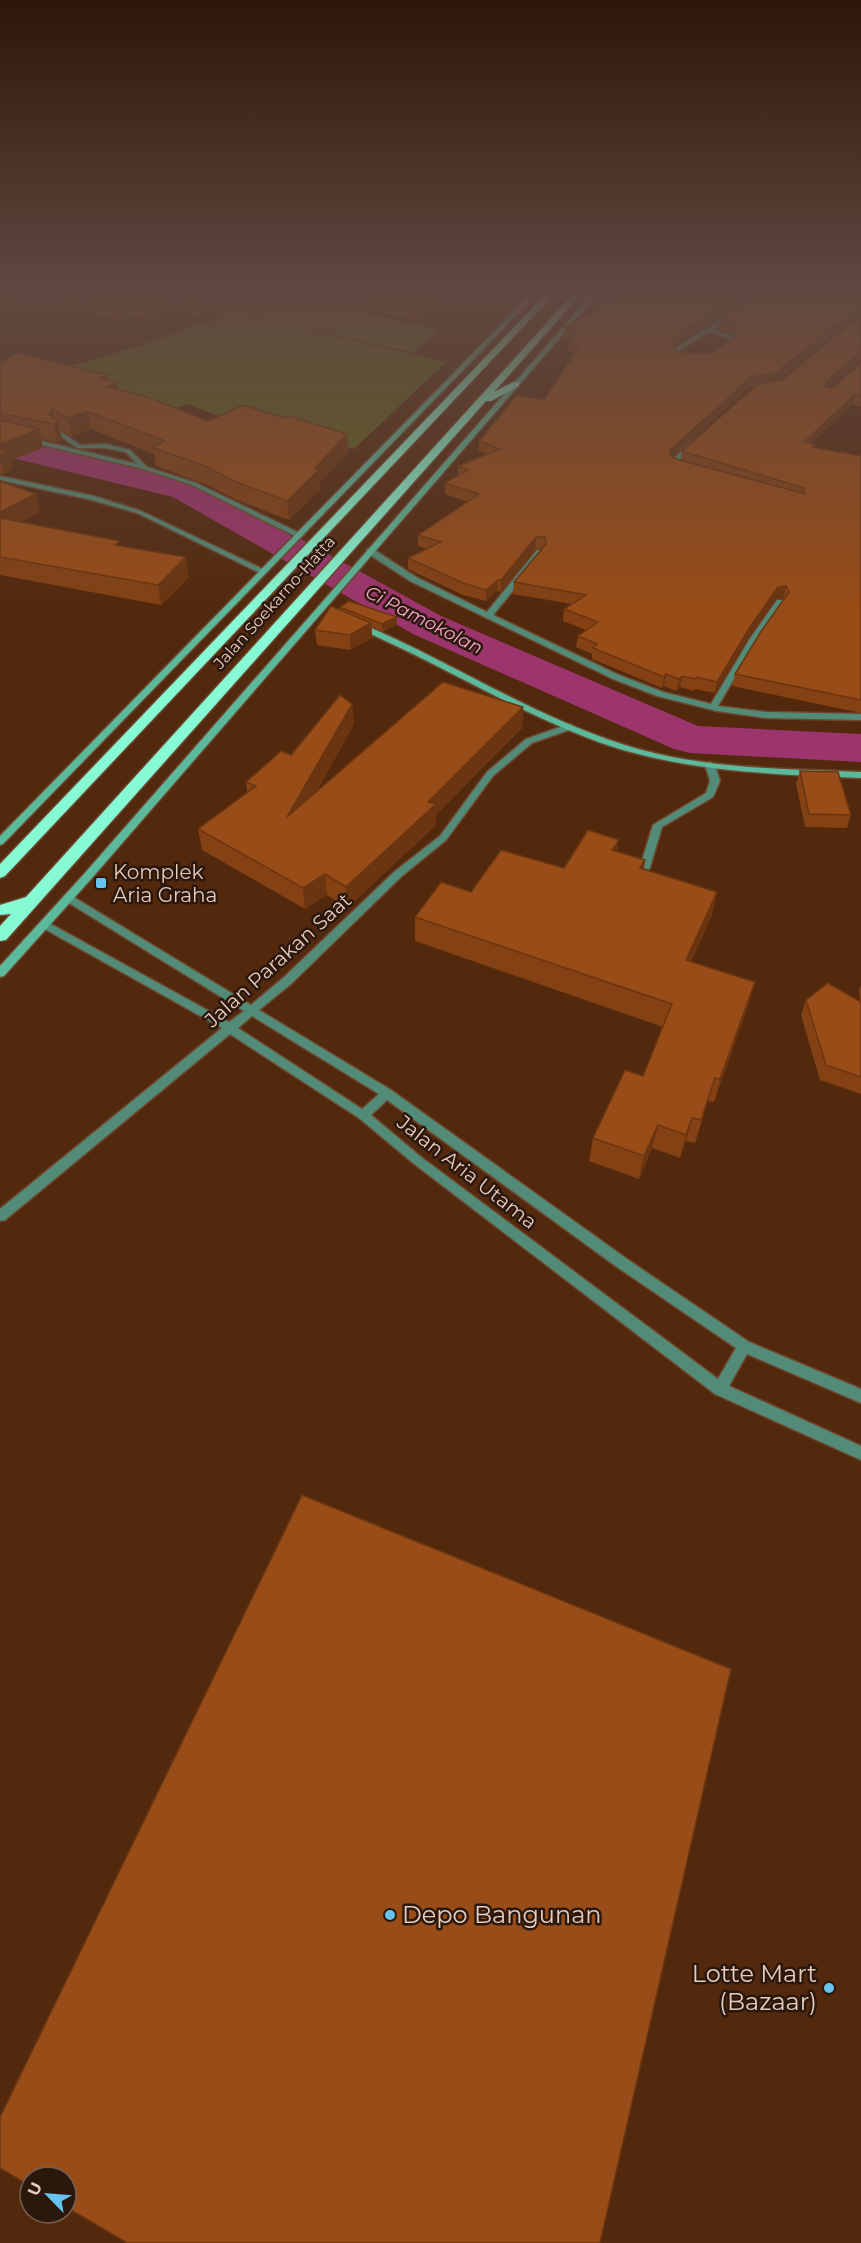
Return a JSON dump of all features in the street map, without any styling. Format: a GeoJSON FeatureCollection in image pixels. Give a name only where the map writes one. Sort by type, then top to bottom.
{"type":"FeatureCollection","features":[{"type":"Feature","properties":{"kind":"highway","name":"Jalan Soekarno-Hatta"},"geometry":{"type":"LineString","coordinates":[[0,873],[450,399]]}},
{"type":"Feature","properties":{"kind":"highway","name":"Jalan Soekarno-Hatta"},"geometry":{"type":"LineString","coordinates":[[0,936],[483,399]]}},
{"type":"Feature","properties":{"kind":"highway"},"geometry":{"type":"LineString","coordinates":[[476,406],[489,399]]}},
{"type":"Feature","properties":{"kind":"highway"},"geometry":{"type":"LineString","coordinates":[[327,528],[333,501]]}},
{"type":"Feature","properties":{"kind":"highway"},"geometry":{"type":"LineString","coordinates":[[0,910],[11,909],[32,900]]}},
{"type":"Feature","properties":{"kind":"main road","name":"Jalan Soekarno-Hatta"},"geometry":{"type":"LineString","coordinates":[[0,842],[432,399]]}},
{"type":"Feature","properties":{"kind":"main road"},"geometry":{"type":"LineString","coordinates":[[0,973],[325,612],[329,601],[370,551],[503,399]]}},
{"type":"Feature","properties":{"kind":"main road"},"geometry":{"type":"LineString","coordinates":[[348,622],[569,727],[635,751],[710,765],[861,775]]}},
{"type":"Feature","properties":{"kind":"street"},"geometry":{"type":"LineString","coordinates":[[57,431],[79,447],[105,446],[128,451],[145,468]]}},
{"type":"Feature","properties":{"kind":"street"},"geometry":{"type":"LineString","coordinates":[[0,433],[145,468],[194,484],[300,535]]}},
{"type":"Feature","properties":{"kind":"street"},"geometry":{"type":"LineString","coordinates":[[688,470],[672,463],[702,435]]}},
{"type":"Feature","properties":{"kind":"street"},"geometry":{"type":"LineString","coordinates":[[0,478],[94,498],[139,512],[263,572]]}},
{"type":"Feature","properties":{"kind":"street"},"geometry":{"type":"LineString","coordinates":[[370,551],[413,579],[616,677],[660,694],[712,708],[766,715],[861,717]]}},
{"type":"Feature","properties":{"kind":"street"},"geometry":{"type":"LineString","coordinates":[[489,615],[540,552]]}},
{"type":"Feature","properties":{"kind":"street"},"geometry":{"type":"LineString","coordinates":[[712,708],[734,675],[754,636],[780,602]]}},
{"type":"Feature","properties":{"kind":"street","name":"Jalan Parakan Saat"},"geometry":{"type":"LineString","coordinates":[[0,1216],[287,981],[398,874],[442,838],[490,774],[529,741],[569,727]]}},
{"type":"Feature","properties":{"kind":"street"},"geometry":{"type":"LineString","coordinates":[[645,867],[658,825],[710,795],[715,781],[710,765]]}},
{"type":"Feature","properties":{"kind":"street","name":"Jalan Aria Utama"},"geometry":{"type":"LineString","coordinates":[[68,898],[387,1093],[622,1263],[744,1346],[861,1396]]}},
{"type":"Feature","properties":{"kind":"street","name":"Jalan Aria Utama"},"geometry":{"type":"LineString","coordinates":[[45,925],[230,1028],[363,1115],[417,1160],[720,1389],[861,1453]]}},
{"type":"Feature","properties":{"kind":"street"},"geometry":{"type":"LineString","coordinates":[[363,1115],[387,1093]]}},
{"type":"Feature","properties":{"kind":"street"},"geometry":{"type":"LineString","coordinates":[[720,1389],[744,1346]]}},
{"type":"Feature","properties":{"kind":"shaded area"},"geometry":{"type":"Polygon","coordinates":[[[143,399],[407,399],[354,449],[279,426],[221,417],[188,404],[173,409],[143,399]]]}},
{"type":"Feature","properties":{"kind":"building"},"geometry":{"type":"Polygon","coordinates":[[[0,399],[152,399],[208,421],[243,405],[347,434],[314,469],[319,470],[287,501],[234,481],[205,466],[152,447],[165,441],[87,411],[68,418],[52,409],[49,414],[58,422],[53,424],[0,413],[0,399]]]}},
{"type":"Feature","properties":{"kind":"building"},"geometry":{"type":"Polygon","coordinates":[[[514,399],[727,399],[670,450],[670,455],[676,459],[805,494],[804,488],[682,451],[741,399],[850,399],[804,442],[815,444],[812,447],[861,456],[861,700],[735,674],[789,592],[786,586],[778,587],[750,627],[717,682],[697,677],[695,679],[682,676],[679,679],[666,674],[664,677],[593,648],[597,644],[578,636],[598,622],[564,609],[586,595],[514,582],[546,544],[545,537],[536,537],[501,580],[486,590],[463,583],[408,558],[441,542],[418,535],[479,494],[445,483],[468,470],[458,466],[500,449],[479,441],[514,399]]]}},
{"type":"Feature","properties":{"kind":"building"},"geometry":{"type":"Polygon","coordinates":[[[0,420],[39,429],[0,444],[0,420]]]}},
{"type":"Feature","properties":{"kind":"building"},"geometry":{"type":"Polygon","coordinates":[[[0,449],[9,451],[0,455],[0,449]]]}},
{"type":"Feature","properties":{"kind":"building"},"geometry":{"type":"Polygon","coordinates":[[[0,481],[36,494],[0,512],[0,481]]]}},
{"type":"Feature","properties":{"kind":"building"},"geometry":{"type":"Polygon","coordinates":[[[0,518],[120,541],[115,545],[186,557],[158,585],[0,557],[0,518]]]}},
{"type":"Feature","properties":{"kind":"building"},"geometry":{"type":"Polygon","coordinates":[[[349,601],[397,617],[382,624],[340,607],[349,601]]]}},
{"type":"Feature","properties":{"kind":"building"},"geometry":{"type":"Polygon","coordinates":[[[331,606],[371,623],[350,635],[315,630],[331,606]]]}},
{"type":"Feature","properties":{"kind":"building"},"geometry":{"type":"Polygon","coordinates":[[[443,682],[523,707],[428,802],[436,804],[346,887],[325,874],[303,888],[198,829],[256,786],[246,782],[281,751],[291,755],[340,695],[352,704],[287,817],[443,682]]]}},
{"type":"Feature","properties":{"kind":"building"},"geometry":{"type":"Polygon","coordinates":[[[800,771],[838,772],[851,815],[809,814],[800,771]]]}},
{"type":"Feature","properties":{"kind":"building"},"geometry":{"type":"Polygon","coordinates":[[[588,830],[619,840],[612,850],[645,860],[640,868],[717,892],[686,960],[755,982],[720,1079],[715,1078],[701,1120],[692,1118],[686,1135],[658,1125],[644,1156],[593,1138],[625,1070],[643,1076],[672,1004],[415,917],[441,882],[471,892],[501,850],[564,868],[588,830]]]}},
{"type":"Feature","properties":{"kind":"building"},"geometry":{"type":"Polygon","coordinates":[[[828,983],[861,1002],[861,1077],[826,1065],[806,1000],[828,983]]]}},
{"type":"Feature","properties":{"kind":"building","name":"Depo Bangunan"},"geometry":{"type":"Polygon","coordinates":[[[302,1495],[731,1669],[600,2243],[127,2243],[78,2214],[78,2165],[18,2165],[18,2179],[0,2168],[0,2117],[302,1495]]]}},
{"type":"Feature","properties":{"kind":"waterway","name":"Ci Pamokolan"},"geometry":{"type":"LineString","coordinates":[[0,445],[185,489],[427,625],[690,739],[861,748]]}},
{"type":"Feature","properties":{"kind":"place","name":"Komplek Aria Graha"},"geometry":{"type":"Point","coordinates":[101,883]}},
{"type":"Feature","properties":{"kind":"place","name":"Depo Bangunan"},"geometry":{"type":"Point","coordinates":[390,1915]}},
{"type":"Feature","properties":{"kind":"place","name":"Lotte Mart (Bazaar)"},"geometry":{"type":"Point","coordinates":[829,1988]}}]}
